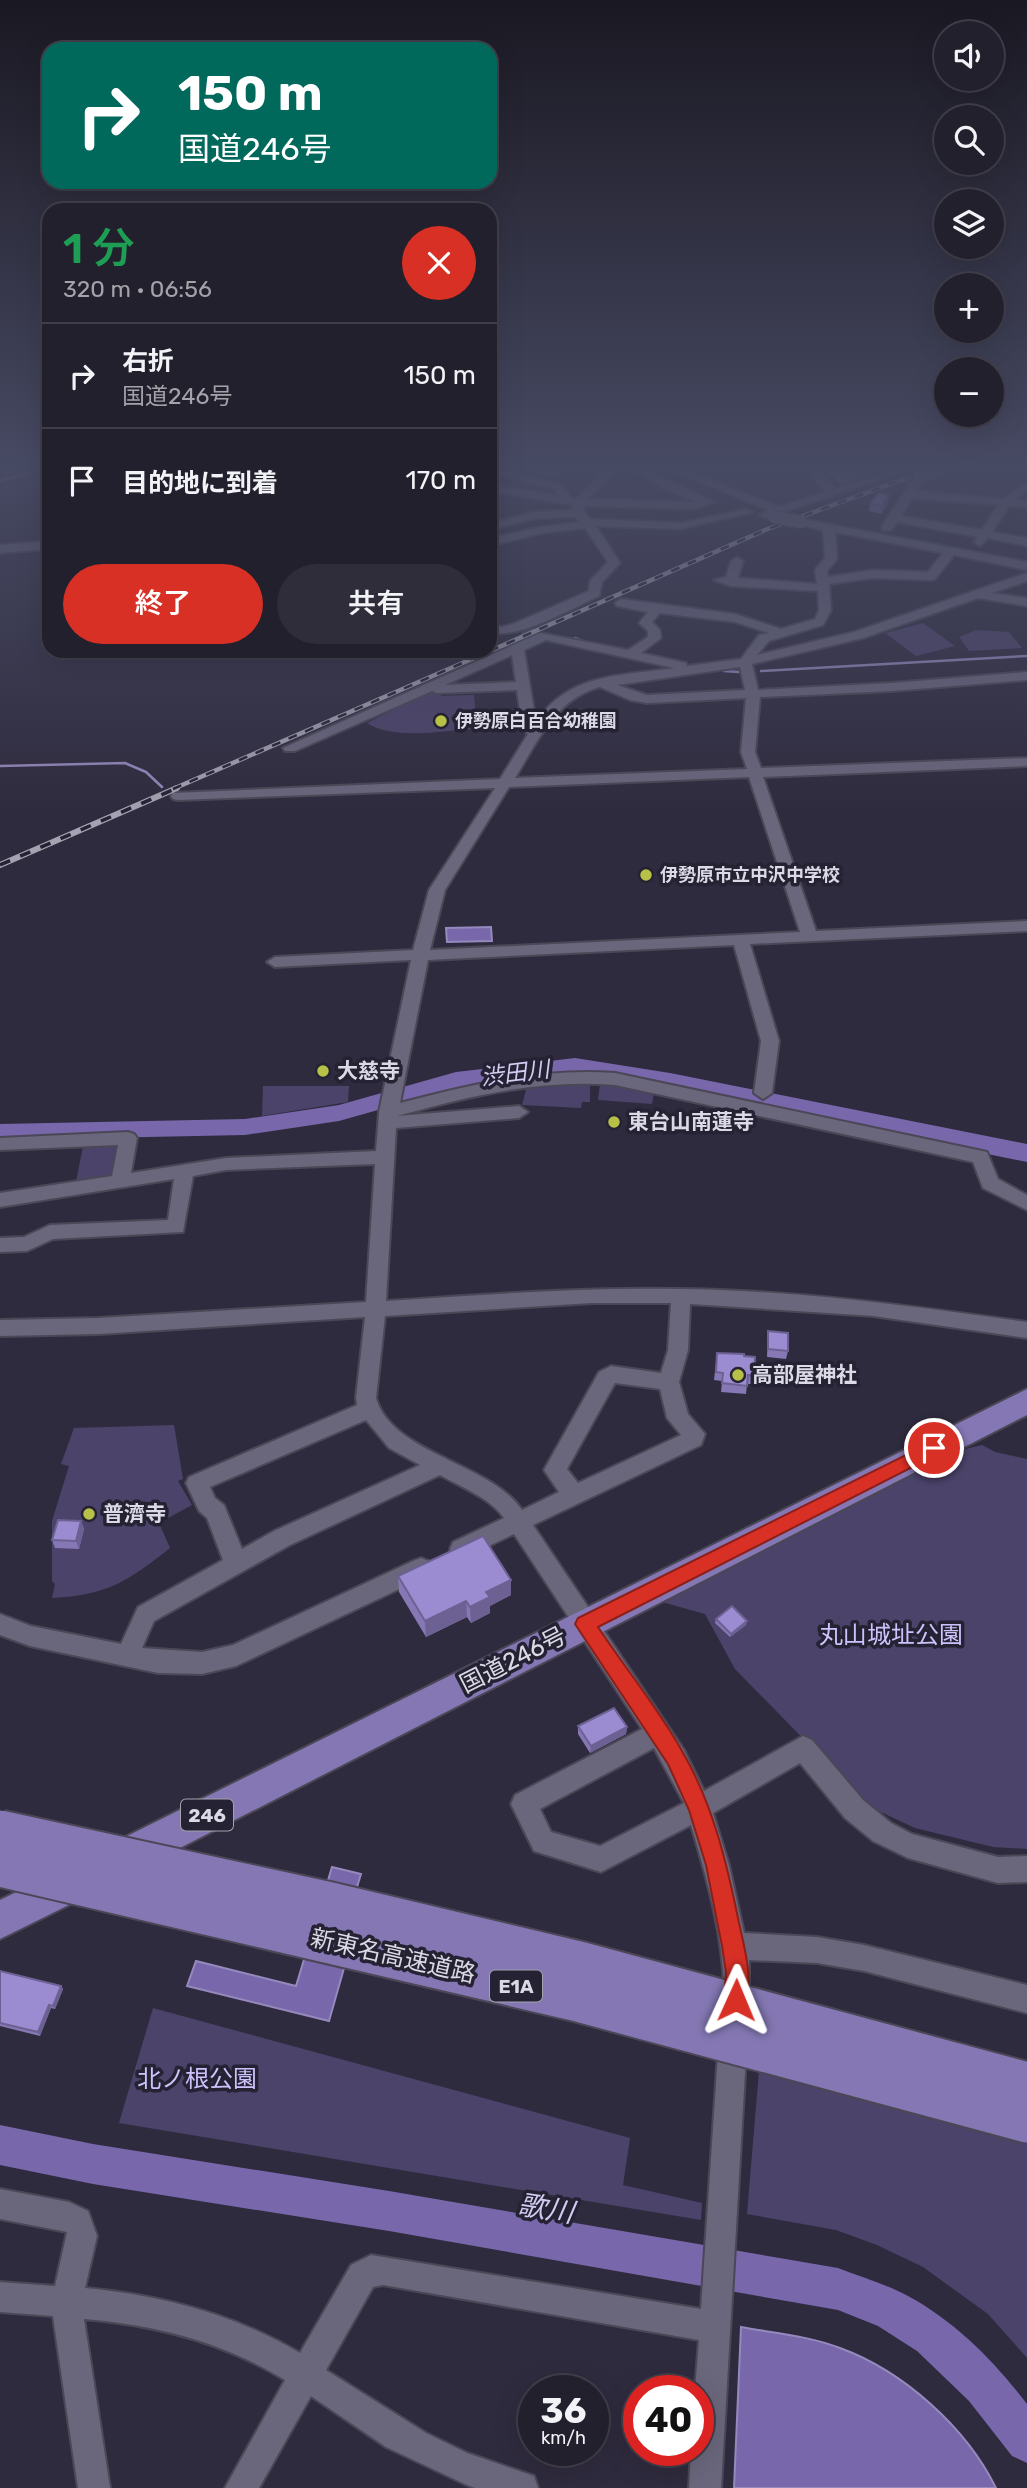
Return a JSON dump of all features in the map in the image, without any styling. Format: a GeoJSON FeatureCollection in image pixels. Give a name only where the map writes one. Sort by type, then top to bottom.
{"type":"FeatureCollection","features":[{"type":"Feature","properties":{"kind":"highway","name":"国道246号"},"geometry":{"type":"LineString","coordinates":[[0,1920],[1027,1401]]}},
{"type":"Feature","properties":{"kind":"highway","name":"新東名高速道路"},"geometry":{"type":"LineString","coordinates":[[0,1831],[331,1903],[583,1963],[1027,2083]]}},
{"type":"Feature","properties":{"kind":"highway","name":"新東名高速道路"},"geometry":{"type":"LineString","coordinates":[[0,1866],[561,1996],[1027,2122]]}},
{"type":"Feature","properties":{"kind":"street"},"geometry":{"type":"LineString","coordinates":[[290,748],[517,649],[528,633],[595,593],[596,584]]}},
{"type":"Feature","properties":{"kind":"street"},"geometry":{"type":"LineString","coordinates":[[744,662],[764,638],[819,622],[827,608],[822,584]]}},
{"type":"Feature","properties":{"kind":"street"},"geometry":{"type":"LineString","coordinates":[[705,2488],[737,1972],[716,1865],[699,1808],[675,1758],[520,1522],[507,1505],[484,1489],[397,1442],[369,1409],[366,1398],[389,1108],[437,890],[537,733],[562,699],[578,690],[601,683],[744,662],[858,635],[1004,584]]}},
{"type":"Feature","properties":{"kind":"street"},"geometry":{"type":"LineString","coordinates":[[975,594],[1027,602]]}},
{"type":"Feature","properties":{"kind":"street"},"geometry":{"type":"LineString","coordinates":[[621,603],[732,618],[780,633]]}},
{"type":"Feature","properties":{"kind":"street"},"geometry":{"type":"LineString","coordinates":[[630,655],[655,638],[654,630],[645,623],[655,609]]}},
{"type":"Feature","properties":{"kind":"street"},"geometry":{"type":"LineString","coordinates":[[497,630],[562,638],[696,669]]}},
{"type":"Feature","properties":{"kind":"street"},"geometry":{"type":"LineString","coordinates":[[517,649],[530,730],[537,733]]}},
{"type":"Feature","properties":{"kind":"street"},"geometry":{"type":"LineString","coordinates":[[744,662],[753,692],[754,713],[748,752],[810,937]]}},
{"type":"Feature","properties":{"kind":"street"},"geometry":{"type":"LineString","coordinates":[[601,683],[641,699],[892,687],[1027,676]]}},
{"type":"Feature","properties":{"kind":"street"},"geometry":{"type":"LineString","coordinates":[[429,689],[523,686]]}},
{"type":"Feature","properties":{"kind":"street"},"geometry":{"type":"LineString","coordinates":[[178,796],[1027,762]]}},
{"type":"Feature","properties":{"kind":"street"},"geometry":{"type":"LineString","coordinates":[[275,962],[1027,926]]}},
{"type":"Feature","properties":{"kind":"street"},"geometry":{"type":"LineString","coordinates":[[741,940],[770,1041],[761,1103]]}},
{"type":"Feature","properties":{"kind":"street"},"geometry":{"type":"LineString","coordinates":[[389,1108],[521,1080],[568,1075],[615,1079],[761,1103],[981,1157],[990,1183],[1027,1203]]}},
{"type":"Feature","properties":{"kind":"street"},"geometry":{"type":"LineString","coordinates":[[389,1108],[519,1112]]}},
{"type":"Feature","properties":{"kind":"street"},"geometry":{"type":"LineString","coordinates":[[0,1144],[128,1138],[121,1179]]}},
{"type":"Feature","properties":{"kind":"street"},"geometry":{"type":"LineString","coordinates":[[0,1199],[226,1164],[384,1157]]}},
{"type":"Feature","properties":{"kind":"street"},"geometry":{"type":"LineString","coordinates":[[0,1245],[27,1244],[50,1232],[176,1227],[185,1169]]}},
{"type":"Feature","properties":{"kind":"street"},"geometry":{"type":"LineString","coordinates":[[0,1328],[99,1326],[592,1296],[681,1296],[898,1310],[1027,1330]]}},
{"type":"Feature","properties":{"kind":"street"},"geometry":{"type":"LineString","coordinates":[[0,1624],[30,1636],[127,1656],[188,1664],[236,1655],[520,1522],[692,1439],[694,1434],[678,1418],[669,1382],[678,1350],[681,1296]]}},
{"type":"Feature","properties":{"kind":"street"},"geometry":{"type":"LineString","coordinates":[[575,1495],[555,1470],[606,1378],[611,1374],[669,1382]]}},
{"type":"Feature","properties":{"kind":"street"},"geometry":{"type":"LineString","coordinates":[[236,1564],[216,1512],[207,1504],[198,1483],[369,1409]]}},
{"type":"Feature","properties":{"kind":"street"},"geometry":{"type":"LineString","coordinates":[[127,1656],[146,1614],[282,1538],[439,1466]]}},
{"type":"Feature","properties":{"kind":"street"},"geometry":{"type":"LineString","coordinates":[[659,1733],[524,1804],[543,1842],[601,1859],[699,1808],[803,1748],[854,1809],[882,1832],[908,1845],[999,1870],[1027,1869]]}},
{"type":"Feature","properties":{"kind":"street"},"geometry":{"type":"LineString","coordinates":[[733,1946],[817,1950],[864,1958],[1027,1999]]}},
{"type":"Feature","properties":{"kind":"street"},"geometry":{"type":"LineString","coordinates":[[0,2204],[69,2217],[77,2220],[81,2226],[82,2236],[66,2302],[94,2488]]}},
{"type":"Feature","properties":{"kind":"street"},"geometry":{"type":"LineString","coordinates":[[241,2488],[362,2276],[370,2270],[716,2318]]}},
{"type":"Feature","properties":{"kind":"street"},"geometry":{"type":"LineString","coordinates":[[0,2297],[133,2308],[189,2321],[241,2339],[306,2372],[380,2425],[419,2448],[457,2466],[522,2488]]}},
{"type":"Feature","properties":{"kind":"green space"},"geometry":{"type":"Polygon","coordinates":[[[923,623],[955,646],[916,656],[885,633],[923,623]]]}},
{"type":"Feature","properties":{"kind":"green space"},"geometry":{"type":"Polygon","coordinates":[[[976,630],[1009,632],[1022,648],[969,651],[959,637],[976,630]]]}},
{"type":"Feature","properties":{"kind":"green space"},"geometry":{"type":"Polygon","coordinates":[[[441,691],[441,696],[474,695],[477,729],[405,733],[391,732],[367,723],[428,692],[441,691]]]}},
{"type":"Feature","properties":{"kind":"green space"},"geometry":{"type":"Polygon","coordinates":[[[590,1083],[590,1102],[582,1102],[581,1108],[522,1105],[527,1086],[590,1083]]]}},
{"type":"Feature","properties":{"kind":"green space"},"geometry":{"type":"Polygon","coordinates":[[[600,1084],[654,1093],[652,1104],[598,1100],[600,1084]]]}},
{"type":"Feature","properties":{"kind":"green space"},"geometry":{"type":"Polygon","coordinates":[[[263,1086],[349,1086],[348,1102],[262,1116],[263,1086]]]}},
{"type":"Feature","properties":{"kind":"green space"},"geometry":{"type":"Polygon","coordinates":[[[84,1141],[123,1143],[116,1176],[76,1182],[84,1141]]]}},
{"type":"Feature","properties":{"kind":"green space"},"geometry":{"type":"Polygon","coordinates":[[[174,1425],[183,1479],[178,1481],[192,1505],[159,1523],[170,1548],[116,1585],[88,1594],[52,1598],[55,1584],[52,1581],[52,1521],[69,1466],[61,1464],[74,1428],[174,1425]]]}},
{"type":"Feature","properties":{"kind":"green space","name":"丸山城址公園"},"geometry":{"type":"Polygon","coordinates":[[[982,1445],[995,1452],[1027,1459],[1027,1849],[993,1847],[915,1828],[870,1807],[735,1669],[705,1614],[662,1602],[949,1453],[982,1445]]]}},
{"type":"Feature","properties":{"kind":"green space","name":"北ノ根公園"},"geometry":{"type":"Polygon","coordinates":[[[153,2008],[630,2138],[623,2185],[702,2203],[701,2220],[119,2123],[153,2008]]]}},
{"type":"Feature","properties":{"kind":"green space"},"geometry":{"type":"Polygon","coordinates":[[[760,2059],[1027,2135],[1027,2358],[988,2314],[923,2267],[877,2245],[836,2230],[747,2214],[760,2059]]]}},
{"type":"Feature","properties":{"kind":"shaded area"},"geometry":{"type":"Polygon","coordinates":[[[491,927],[492,941],[447,942],[446,928],[491,927]]]}},
{"type":"Feature","properties":{"kind":"shaded area"},"geometry":{"type":"Polygon","coordinates":[[[332,1867],[361,1874],[346,1923],[356,1926],[329,2021],[187,1986],[196,1961],[296,1986],[332,1867]]]}},
{"type":"Feature","properties":{"kind":"shaded area"},"geometry":{"type":"Polygon","coordinates":[[[741,2327],[828,2344],[864,2358],[887,2371],[909,2386],[950,2423],[983,2465],[996,2488],[734,2488],[741,2327]]]}},
{"type":"Feature","properties":{"kind":"building"},"geometry":{"type":"Polygon","coordinates":[[[768,1331],[788,1333],[788,1351],[768,1349],[768,1331]]]}},
{"type":"Feature","properties":{"kind":"building"},"geometry":{"type":"Polygon","coordinates":[[[717,1353],[755,1357],[754,1376],[748,1375],[747,1386],[722,1383],[723,1373],[716,1372],[717,1353]]]}},
{"type":"Feature","properties":{"kind":"building"},"geometry":{"type":"Polygon","coordinates":[[[58,1520],[81,1521],[76,1541],[52,1540],[58,1520]]]}},
{"type":"Feature","properties":{"kind":"building"},"geometry":{"type":"Polygon","coordinates":[[[483,1536],[511,1580],[486,1592],[490,1597],[470,1607],[466,1601],[425,1621],[398,1576],[483,1536]]]}},
{"type":"Feature","properties":{"kind":"building"},"geometry":{"type":"Polygon","coordinates":[[[732,1606],[747,1621],[731,1634],[716,1619],[732,1606]]]}},
{"type":"Feature","properties":{"kind":"building"},"geometry":{"type":"Polygon","coordinates":[[[614,1708],[627,1727],[591,1746],[578,1726],[614,1708]]]}},
{"type":"Feature","properties":{"kind":"building"},"geometry":{"type":"Polygon","coordinates":[[[0,1971],[61,1986],[53,2006],[49,2005],[38,2032],[0,2023],[0,1971]]]}},
{"type":"Feature","properties":{"kind":"waterway"},"geometry":{"type":"LineString","coordinates":[[575,638],[587,643]]}},
{"type":"Feature","properties":{"kind":"waterway"},"geometry":{"type":"LineString","coordinates":[[761,671],[1027,656]]}},
{"type":"Feature","properties":{"kind":"waterway"},"geometry":{"type":"LineString","coordinates":[[724,671],[739,672]]}},
{"type":"Feature","properties":{"kind":"waterway"},"geometry":{"type":"LineString","coordinates":[[0,766],[125,763],[146,772],[162,787]]}},
{"type":"Feature","properties":{"kind":"waterway","name":"渋田川"},"geometry":{"type":"LineString","coordinates":[[0,1132],[245,1127],[339,1113],[456,1080],[575,1066],[670,1081],[1027,1153]]}},
{"type":"Feature","properties":{"kind":"waterway","name":"歌川"},"geometry":{"type":"LineString","coordinates":[[0,2145],[93,2164],[389,2211],[838,2289],[893,2311],[932,2337],[968,2368],[1000,2404],[1027,2441]]}},
{"type":"Feature","properties":{"kind":"tunnel"},"geometry":{"type":"LineString","coordinates":[[523,630],[534,636]]}},
{"type":"Feature","properties":{"kind":"railway"},"geometry":{"type":"LineString","coordinates":[[497,648],[642,584]]}},
{"type":"Feature","properties":{"kind":"railway"},"geometry":{"type":"LineString","coordinates":[[173,789],[474,658]]}},
{"type":"Feature","properties":{"kind":"railway"},"geometry":{"type":"LineString","coordinates":[[0,865],[177,788]]}},
{"type":"Feature","properties":{"kind":"place","name":"伊勢原白百合幼稚園"},"geometry":{"type":"Point","coordinates":[441,721]}},
{"type":"Feature","properties":{"kind":"place","name":"伊勢原市立中沢中学校"},"geometry":{"type":"Point","coordinates":[646,875]}},
{"type":"Feature","properties":{"kind":"place","name":"大慈寺"},"geometry":{"type":"Point","coordinates":[323,1071]}},
{"type":"Feature","properties":{"kind":"place","name":"東台山南蓮寺"},"geometry":{"type":"Point","coordinates":[614,1122]}},
{"type":"Feature","properties":{"kind":"place","name":"高部屋神社"},"geometry":{"type":"Point","coordinates":[738,1375]}},
{"type":"Feature","properties":{"kind":"place","name":"普濟寺"},"geometry":{"type":"Point","coordinates":[89,1514]}},
{"type":"Feature","properties":{"kind":"route"},"geometry":{"type":"LineString","coordinates":[[736,2000],[737,1972],[733,1946],[716,1865],[699,1808],[675,1758],[585,1624],[934,1448]]}}]}
